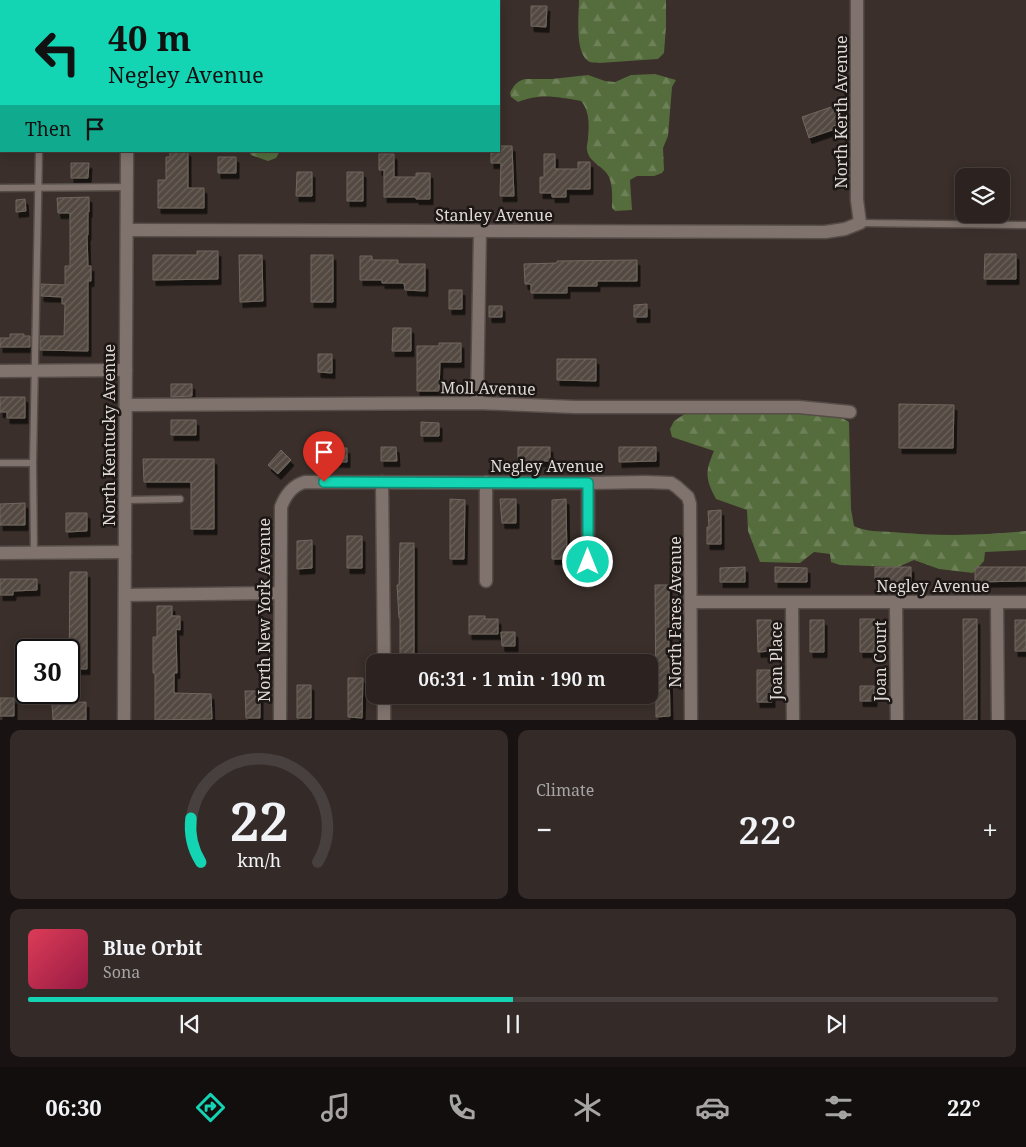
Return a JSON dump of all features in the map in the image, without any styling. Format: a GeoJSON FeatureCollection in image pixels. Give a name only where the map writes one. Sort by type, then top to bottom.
{"type":"FeatureCollection","features":[{"type":"Feature","properties":{"kind":"street","name":"North Kerth Avenue"},"geometry":{"type":"LineString","coordinates":[[857,0],[858,200],[860,223]]}},
{"type":"Feature","properties":{"kind":"street","name":"North Kentucky Avenue"},"geometry":{"type":"LineString","coordinates":[[124,720],[127,152]]}},
{"type":"Feature","properties":{"kind":"street","name":"Stanley Avenue"},"geometry":{"type":"LineString","coordinates":[[127,230],[825,232],[845,229],[860,223]]}},
{"type":"Feature","properties":{"kind":"street"},"geometry":{"type":"LineString","coordinates":[[477,403],[480,231]]}},
{"type":"Feature","properties":{"kind":"street"},"geometry":{"type":"LineString","coordinates":[[0,371],[126,370]]}},
{"type":"Feature","properties":{"kind":"street","name":"Moll Avenue"},"geometry":{"type":"LineString","coordinates":[[126,405],[477,403],[575,406],[799,407],[850,412]]}},
{"type":"Feature","properties":{"kind":"street","name":"Negley Avenue"},"geometry":{"type":"LineString","coordinates":[[304,482],[671,483],[688,498],[690,504]]}},
{"type":"Feature","properties":{"kind":"street","name":"North New York Avenue"},"geometry":{"type":"LineString","coordinates":[[280,720],[281,506],[289,492],[304,482]]}},
{"type":"Feature","properties":{"kind":"street"},"geometry":{"type":"LineString","coordinates":[[382,482],[384,654]]}},
{"type":"Feature","properties":{"kind":"street"},"geometry":{"type":"LineString","coordinates":[[486,482],[486,581]]}},
{"type":"Feature","properties":{"kind":"street"},"geometry":{"type":"LineString","coordinates":[[588,483],[588,581]]}},
{"type":"Feature","properties":{"kind":"street","name":"North Fares Avenue"},"geometry":{"type":"LineString","coordinates":[[690,504],[691,720]]}},
{"type":"Feature","properties":{"kind":"street"},"geometry":{"type":"LineString","coordinates":[[0,553],[125,552]]}},
{"type":"Feature","properties":{"kind":"street"},"geometry":{"type":"LineString","coordinates":[[125,594],[280,594]]}},
{"type":"Feature","properties":{"kind":"street","name":"Negley Avenue"},"geometry":{"type":"LineString","coordinates":[[690,602],[1026,602]]}},
{"type":"Feature","properties":{"kind":"street","name":"Joan Place"},"geometry":{"type":"LineString","coordinates":[[792,602],[793,720]]}},
{"type":"Feature","properties":{"kind":"street","name":"Joan Court"},"geometry":{"type":"LineString","coordinates":[[896,602],[897,720]]}},
{"type":"Feature","properties":{"kind":"street"},"geometry":{"type":"LineString","coordinates":[[997,603],[998,720]]}},
{"type":"Feature","properties":{"kind":"street"},"geometry":{"type":"LineString","coordinates":[[384,704],[384,720]]}},
{"type":"Feature","properties":{"kind":"lane"},"geometry":{"type":"LineString","coordinates":[[34,553],[33,463],[39,152]]}},
{"type":"Feature","properties":{"kind":"lane"},"geometry":{"type":"LineString","coordinates":[[0,188],[127,187]]}},
{"type":"Feature","properties":{"kind":"lane"},"geometry":{"type":"LineString","coordinates":[[860,223],[1026,225]]}},
{"type":"Feature","properties":{"kind":"lane"},"geometry":{"type":"LineString","coordinates":[[0,463],[33,463]]}},
{"type":"Feature","properties":{"kind":"lane"},"geometry":{"type":"LineString","coordinates":[[125,500],[180,499]]}},
{"type":"Feature","properties":{"kind":"green space"},"geometry":{"type":"Polygon","coordinates":[[[579,0],[666,0],[664,53],[658,59],[590,62],[585,58],[579,43],[579,0]]]}},
{"type":"Feature","properties":{"kind":"green space"},"geometry":{"type":"Polygon","coordinates":[[[655,74],[676,80],[672,87],[668,136],[663,148],[664,170],[662,173],[654,176],[637,176],[630,180],[632,210],[615,211],[612,208],[612,188],[609,177],[588,154],[588,119],[581,101],[557,97],[534,97],[518,102],[511,97],[510,93],[516,84],[525,79],[552,79],[588,75],[605,81],[615,82],[631,75],[655,74]]]}},
{"type":"Feature","properties":{"kind":"green space"},"geometry":{"type":"Polygon","coordinates":[[[250,152],[279,152],[276,158],[268,161],[251,155],[250,152]]]}},
{"type":"Feature","properties":{"kind":"green space"},"geometry":{"type":"Polygon","coordinates":[[[689,411],[817,411],[842,418],[849,422],[851,509],[854,526],[873,531],[942,535],[976,535],[1026,531],[1026,550],[985,552],[984,561],[973,573],[939,569],[914,560],[898,567],[840,565],[831,562],[830,554],[814,552],[800,563],[760,562],[748,531],[747,510],[716,499],[710,486],[708,470],[714,451],[672,437],[670,429],[674,421],[689,411]]]}},
{"type":"Feature","properties":{"kind":"building"},"geometry":{"type":"Polygon","coordinates":[[[531,6],[547,6],[546,27],[531,26],[531,6]]]}},
{"type":"Feature","properties":{"kind":"building"},"geometry":{"type":"Polygon","coordinates":[[[837,105],[844,126],[809,138],[802,117],[837,105]]]}},
{"type":"Feature","properties":{"kind":"building"},"geometry":{"type":"Polygon","coordinates":[[[500,146],[512,146],[514,196],[500,196],[501,163],[491,163],[491,152],[500,152],[500,146]]]}},
{"type":"Feature","properties":{"kind":"building"},"geometry":{"type":"Polygon","coordinates":[[[170,152],[188,152],[188,188],[204,188],[204,208],[158,208],[158,180],[166,180],[166,157],[170,157],[170,152]]]}},
{"type":"Feature","properties":{"kind":"building"},"geometry":{"type":"Polygon","coordinates":[[[379,154],[394,154],[394,177],[416,177],[416,173],[430,173],[430,199],[384,197],[384,170],[379,170],[379,154]]]}},
{"type":"Feature","properties":{"kind":"building"},"geometry":{"type":"Polygon","coordinates":[[[544,154],[555,154],[555,169],[578,169],[578,162],[590,162],[590,189],[566,189],[566,197],[552,197],[552,193],[540,193],[540,177],[544,177],[544,154]]]}},
{"type":"Feature","properties":{"kind":"building"},"geometry":{"type":"Polygon","coordinates":[[[218,157],[236,157],[236,173],[218,173],[218,157]]]}},
{"type":"Feature","properties":{"kind":"building"},"geometry":{"type":"Polygon","coordinates":[[[71,163],[89,163],[88,178],[71,178],[71,163]]]}},
{"type":"Feature","properties":{"kind":"building"},"geometry":{"type":"Polygon","coordinates":[[[297,172],[312,172],[312,196],[296,196],[297,172]]]}},
{"type":"Feature","properties":{"kind":"building"},"geometry":{"type":"Polygon","coordinates":[[[347,172],[363,172],[363,201],[347,201],[347,172]]]}},
{"type":"Feature","properties":{"kind":"building"},"geometry":{"type":"Polygon","coordinates":[[[89,197],[87,235],[88,266],[91,266],[91,281],[88,281],[88,351],[40,350],[40,336],[64,336],[65,304],[62,304],[62,297],[41,296],[41,284],[65,285],[65,266],[70,266],[70,213],[58,213],[57,198],[89,197]]]}},
{"type":"Feature","properties":{"kind":"building"},"geometry":{"type":"Polygon","coordinates":[[[25,199],[26,211],[16,212],[16,200],[25,199]]]}},
{"type":"Feature","properties":{"kind":"building"},"geometry":{"type":"Polygon","coordinates":[[[197,251],[218,251],[218,279],[153,280],[153,255],[197,255],[197,251]]]}},
{"type":"Feature","properties":{"kind":"building"},"geometry":{"type":"Polygon","coordinates":[[[985,254],[1016,254],[1016,279],[984,279],[985,254]]]}},
{"type":"Feature","properties":{"kind":"building"},"geometry":{"type":"Polygon","coordinates":[[[239,255],[262,255],[263,301],[240,302],[239,255]]]}},
{"type":"Feature","properties":{"kind":"building"},"geometry":{"type":"Polygon","coordinates":[[[311,255],[333,255],[333,302],[311,302],[311,255]]]}},
{"type":"Feature","properties":{"kind":"building"},"geometry":{"type":"Polygon","coordinates":[[[360,256],[372,256],[372,260],[398,260],[398,264],[425,264],[425,291],[405,290],[404,283],[360,280],[360,256]]]}},
{"type":"Feature","properties":{"kind":"building"},"geometry":{"type":"Polygon","coordinates":[[[637,260],[637,281],[597,281],[597,286],[567,286],[567,293],[531,293],[531,284],[525,284],[524,264],[557,263],[557,261],[637,260]]]}},
{"type":"Feature","properties":{"kind":"building"},"geometry":{"type":"Polygon","coordinates":[[[449,290],[462,290],[462,309],[449,309],[449,290]]]}},
{"type":"Feature","properties":{"kind":"building"},"geometry":{"type":"Polygon","coordinates":[[[647,304],[647,317],[634,317],[634,305],[647,304]]]}},
{"type":"Feature","properties":{"kind":"building"},"geometry":{"type":"Polygon","coordinates":[[[489,306],[502,306],[502,317],[489,317],[489,306]]]}},
{"type":"Feature","properties":{"kind":"building"},"geometry":{"type":"Polygon","coordinates":[[[393,328],[411,328],[411,351],[392,351],[393,328]]]}},
{"type":"Feature","properties":{"kind":"building"},"geometry":{"type":"Polygon","coordinates":[[[10,334],[30,336],[30,347],[0,347],[0,338],[10,338],[10,334]]]}},
{"type":"Feature","properties":{"kind":"building"},"geometry":{"type":"Polygon","coordinates":[[[439,343],[461,343],[461,362],[440,362],[439,391],[417,391],[417,346],[439,346],[439,343]]]}},
{"type":"Feature","properties":{"kind":"building"},"geometry":{"type":"Polygon","coordinates":[[[318,354],[332,354],[332,373],[318,372],[318,354]]]}},
{"type":"Feature","properties":{"kind":"building"},"geometry":{"type":"Polygon","coordinates":[[[557,359],[596,359],[596,381],[557,380],[557,359]]]}},
{"type":"Feature","properties":{"kind":"building"},"geometry":{"type":"Polygon","coordinates":[[[171,384],[192,384],[192,396],[171,397],[171,384]]]}},
{"type":"Feature","properties":{"kind":"building"},"geometry":{"type":"Polygon","coordinates":[[[0,397],[25,397],[25,418],[7,418],[7,412],[0,412],[0,397]]]}},
{"type":"Feature","properties":{"kind":"building"},"geometry":{"type":"Polygon","coordinates":[[[899,404],[954,405],[953,448],[899,448],[899,404]]]}},
{"type":"Feature","properties":{"kind":"building"},"geometry":{"type":"Polygon","coordinates":[[[171,420],[196,420],[196,435],[171,435],[171,420]]]}},
{"type":"Feature","properties":{"kind":"building"},"geometry":{"type":"Polygon","coordinates":[[[421,422],[439,423],[439,436],[421,436],[421,422]]]}},
{"type":"Feature","properties":{"kind":"building"},"geometry":{"type":"Polygon","coordinates":[[[381,447],[396,447],[397,461],[381,461],[381,447]]]}},
{"type":"Feature","properties":{"kind":"building"},"geometry":{"type":"Polygon","coordinates":[[[518,447],[550,447],[550,461],[518,461],[518,447]]]}},
{"type":"Feature","properties":{"kind":"building"},"geometry":{"type":"Polygon","coordinates":[[[619,447],[656,447],[656,461],[619,462],[619,447]]]}},
{"type":"Feature","properties":{"kind":"building"},"geometry":{"type":"Polygon","coordinates":[[[310,448],[347,448],[347,462],[310,461],[310,448]]]}},
{"type":"Feature","properties":{"kind":"building"},"geometry":{"type":"Polygon","coordinates":[[[281,450],[291,460],[278,474],[268,465],[281,450]]]}},
{"type":"Feature","properties":{"kind":"building"},"geometry":{"type":"Polygon","coordinates":[[[143,459],[214,459],[214,529],[191,529],[191,482],[144,482],[143,459]]]}},
{"type":"Feature","properties":{"kind":"building"},"geometry":{"type":"Polygon","coordinates":[[[450,499],[465,500],[464,559],[450,559],[450,499]]]}},
{"type":"Feature","properties":{"kind":"building"},"geometry":{"type":"Polygon","coordinates":[[[500,499],[516,499],[516,523],[502,523],[500,499]]]}},
{"type":"Feature","properties":{"kind":"building"},"geometry":{"type":"Polygon","coordinates":[[[566,499],[567,559],[552,559],[552,500],[566,499]]]}},
{"type":"Feature","properties":{"kind":"building"},"geometry":{"type":"Polygon","coordinates":[[[25,503],[25,525],[0,525],[0,504],[25,503]]]}},
{"type":"Feature","properties":{"kind":"building"},"geometry":{"type":"Polygon","coordinates":[[[721,510],[721,544],[707,544],[708,511],[721,510]]]}},
{"type":"Feature","properties":{"kind":"building"},"geometry":{"type":"Polygon","coordinates":[[[66,513],[87,513],[87,531],[66,532],[66,513]]]}},
{"type":"Feature","properties":{"kind":"building"},"geometry":{"type":"Polygon","coordinates":[[[347,536],[362,536],[362,568],[347,568],[347,536]]]}},
{"type":"Feature","properties":{"kind":"building"},"geometry":{"type":"Polygon","coordinates":[[[312,540],[312,568],[297,569],[297,541],[312,540]]]}},
{"type":"Feature","properties":{"kind":"building"},"geometry":{"type":"Polygon","coordinates":[[[400,543],[414,543],[414,654],[400,654],[400,618],[397,585],[399,585],[400,543]]]}},
{"type":"Feature","properties":{"kind":"building"},"geometry":{"type":"Polygon","coordinates":[[[745,567],[745,582],[720,582],[720,568],[745,567]]]}},
{"type":"Feature","properties":{"kind":"building"},"geometry":{"type":"Polygon","coordinates":[[[775,567],[807,568],[807,582],[775,582],[775,567]]]}},
{"type":"Feature","properties":{"kind":"building"},"geometry":{"type":"Polygon","coordinates":[[[875,567],[911,567],[911,582],[875,581],[875,567]]]}},
{"type":"Feature","properties":{"kind":"building"},"geometry":{"type":"Polygon","coordinates":[[[975,567],[1026,567],[1026,581],[975,582],[975,567]]]}},
{"type":"Feature","properties":{"kind":"building"},"geometry":{"type":"Polygon","coordinates":[[[70,572],[87,572],[87,669],[80,669],[80,639],[69,639],[70,572]]]}},
{"type":"Feature","properties":{"kind":"building"},"geometry":{"type":"Polygon","coordinates":[[[0,579],[37,579],[37,590],[13,591],[13,595],[0,595],[0,579]]]}},
{"type":"Feature","properties":{"kind":"building"},"geometry":{"type":"Polygon","coordinates":[[[655,585],[669,585],[670,716],[656,717],[656,704],[658,704],[658,654],[656,654],[655,585]]]}},
{"type":"Feature","properties":{"kind":"building"},"geometry":{"type":"Polygon","coordinates":[[[157,606],[172,606],[172,616],[180,616],[180,630],[176,629],[177,673],[174,673],[174,693],[211,694],[212,719],[155,720],[153,637],[157,637],[157,606]]]}},
{"type":"Feature","properties":{"kind":"building"},"geometry":{"type":"Polygon","coordinates":[[[469,616],[485,616],[485,619],[498,619],[498,634],[469,634],[469,616]]]}},
{"type":"Feature","properties":{"kind":"building"},"geometry":{"type":"Polygon","coordinates":[[[860,619],[875,619],[874,652],[860,652],[860,619]]]}},
{"type":"Feature","properties":{"kind":"building"},"geometry":{"type":"Polygon","coordinates":[[[963,619],[977,619],[977,720],[964,720],[963,619]]]}},
{"type":"Feature","properties":{"kind":"building"},"geometry":{"type":"Polygon","coordinates":[[[757,620],[771,620],[772,651],[758,652],[757,620]]]}},
{"type":"Feature","properties":{"kind":"building"},"geometry":{"type":"Polygon","coordinates":[[[810,620],[824,620],[824,652],[810,652],[810,620]]]}},
{"type":"Feature","properties":{"kind":"building"},"geometry":{"type":"Polygon","coordinates":[[[1015,620],[1026,620],[1026,651],[1015,651],[1015,620]]]}},
{"type":"Feature","properties":{"kind":"building"},"geometry":{"type":"Polygon","coordinates":[[[501,632],[515,632],[515,646],[502,646],[501,632]]]}},
{"type":"Feature","properties":{"kind":"building"},"geometry":{"type":"Polygon","coordinates":[[[757,670],[772,670],[772,702],[757,702],[757,670]]]}},
{"type":"Feature","properties":{"kind":"building"},"geometry":{"type":"Polygon","coordinates":[[[348,678],[363,678],[362,718],[348,717],[348,678]]]}},
{"type":"Feature","properties":{"kind":"building"},"geometry":{"type":"Polygon","coordinates":[[[297,685],[311,685],[311,718],[297,718],[297,685]]]}},
{"type":"Feature","properties":{"kind":"building"},"geometry":{"type":"Polygon","coordinates":[[[860,686],[874,686],[874,701],[860,701],[860,686]]]}},
{"type":"Feature","properties":{"kind":"building"},"geometry":{"type":"Polygon","coordinates":[[[245,691],[260,691],[260,718],[246,718],[245,691]]]}},
{"type":"Feature","properties":{"kind":"building"},"geometry":{"type":"Polygon","coordinates":[[[0,698],[14,698],[14,716],[0,716],[0,698]]]}},
{"type":"Feature","properties":{"kind":"building"},"geometry":{"type":"Polygon","coordinates":[[[80,702],[86,702],[86,720],[53,720],[52,704],[80,704],[80,702]]]}},
{"type":"Feature","properties":{"kind":"route"},"geometry":{"type":"LineString","coordinates":[[324,482],[588,483],[588,562]]}}]}
